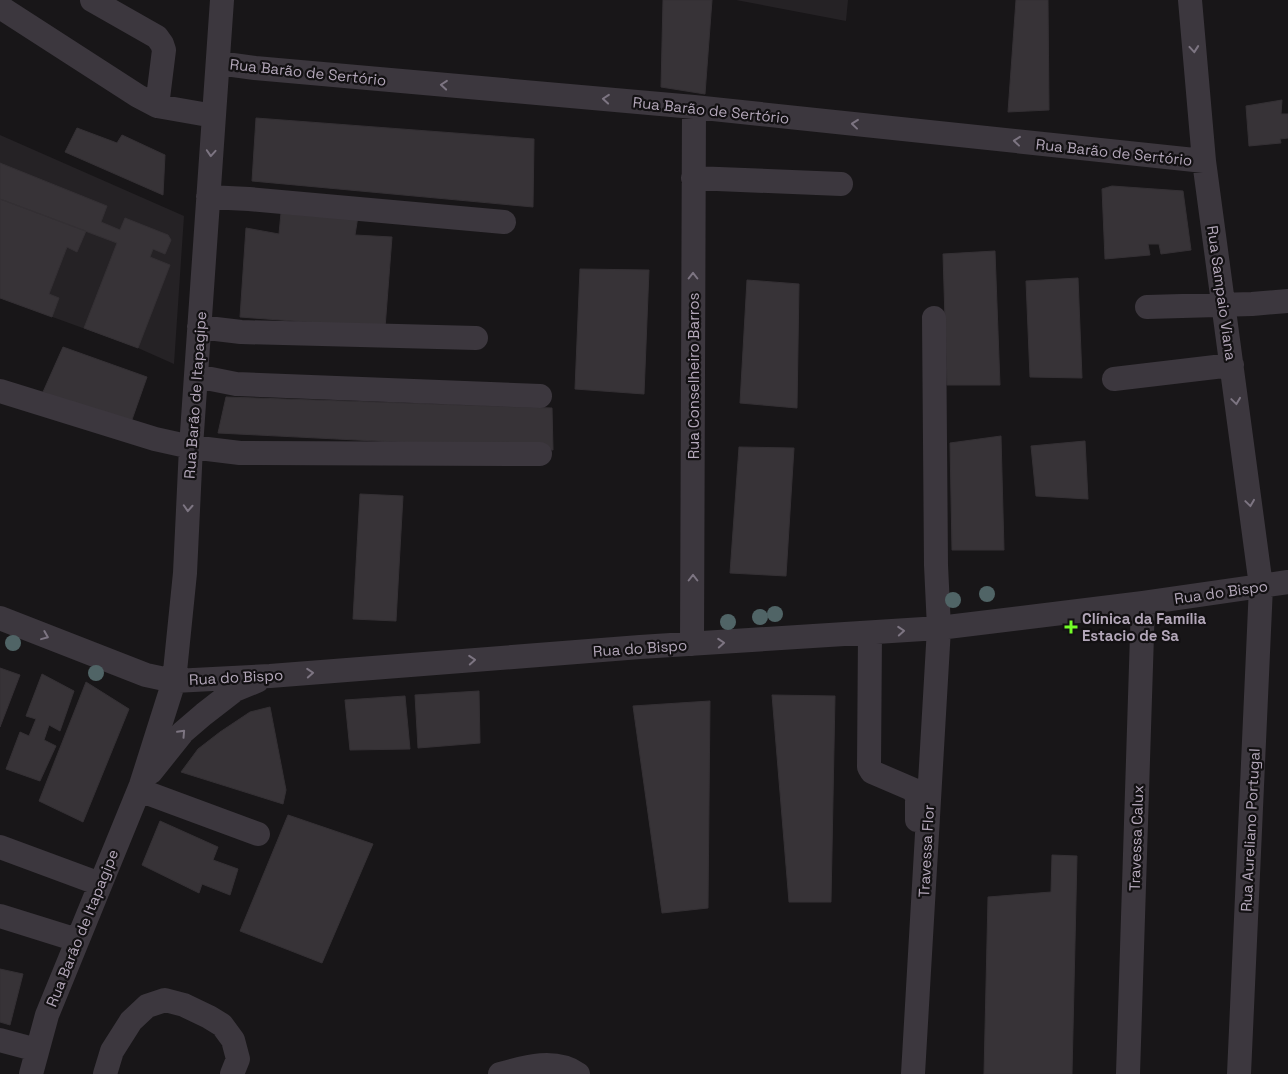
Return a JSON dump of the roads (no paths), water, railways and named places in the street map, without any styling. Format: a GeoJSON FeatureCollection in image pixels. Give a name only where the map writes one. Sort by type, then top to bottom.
{"type":"FeatureCollection","features":[{"type":"Feature","properties":{"kind":"street"},"geometry":{"type":"LineString","coordinates":[[92,0],[158,37],[164,50],[157,106]]}},
{"type":"Feature","properties":{"kind":"street","name":"Rua Barão de Itapagipe"},"geometry":{"type":"LineString","coordinates":[[31,1074],[47,1015],[140,787],[174,681],[185,573],[191,447],[222,0]]}},
{"type":"Feature","properties":{"kind":"street","name":"Rua Sampaio Viana"},"geometry":{"type":"LineString","coordinates":[[1190,0],[1204,161],[1261,586]]}},
{"type":"Feature","properties":{"kind":"street"},"geometry":{"type":"LineString","coordinates":[[0,7],[138,96],[157,106],[214,116]]}},
{"type":"Feature","properties":{"kind":"street","name":"Rua Barão de Sertório"},"geometry":{"type":"LineString","coordinates":[[218,63],[255,68],[694,107],[1204,161]]}},
{"type":"Feature","properties":{"kind":"street","name":"Rua Conselheiro Barros"},"geometry":{"type":"LineString","coordinates":[[692,644],[694,107]]}},
{"type":"Feature","properties":{"kind":"street"},"geometry":{"type":"LineString","coordinates":[[693,178],[841,184]]}},
{"type":"Feature","properties":{"kind":"street"},"geometry":{"type":"LineString","coordinates":[[208,197],[504,222]]}},
{"type":"Feature","properties":{"kind":"street"},"geometry":{"type":"LineString","coordinates":[[1147,307],[1288,301]]}},
{"type":"Feature","properties":{"kind":"street","name":"Travessa Flor"},"geometry":{"type":"LineString","coordinates":[[913,1074],[939,628],[936,565],[934,318]]}},
{"type":"Feature","properties":{"kind":"street"},"geometry":{"type":"LineString","coordinates":[[199,328],[241,332],[476,338]]}},
{"type":"Feature","properties":{"kind":"street"},"geometry":{"type":"LineString","coordinates":[[1114,379],[1232,365]]}},
{"type":"Feature","properties":{"kind":"street"},"geometry":{"type":"LineString","coordinates":[[196,376],[236,384],[540,396]]}},
{"type":"Feature","properties":{"kind":"street"},"geometry":{"type":"LineString","coordinates":[[0,391],[155,439],[191,447],[240,453],[540,454]]}},
{"type":"Feature","properties":{"kind":"street","name":"Rua do Bispo"},"geometry":{"type":"LineString","coordinates":[[0,618],[146,675],[174,681],[270,676],[692,644],[939,628],[1143,603],[1288,582]]}},
{"type":"Feature","properties":{"kind":"street","name":"Rua Aureliano Portugal"},"geometry":{"type":"LineString","coordinates":[[1239,1074],[1261,586]]}},
{"type":"Feature","properties":{"kind":"street","name":"Travessa Calux"},"geometry":{"type":"LineString","coordinates":[[1128,1074],[1143,603]]}},
{"type":"Feature","properties":{"kind":"street"},"geometry":{"type":"LineString","coordinates":[[870,633],[869,767],[872,772],[914,790],[918,798],[915,876]]}},
{"type":"Feature","properties":{"kind":"street","name":"Rua Barão de Itapagipe"},"geometry":{"type":"LineString","coordinates":[[140,787],[183,732],[204,714],[234,690],[270,676]]}},
{"type":"Feature","properties":{"kind":"street"},"geometry":{"type":"LineString","coordinates":[[140,787],[258,834]]}},
{"type":"Feature","properties":{"kind":"street"},"geometry":{"type":"LineString","coordinates":[[0,847],[100,884]]}},
{"type":"Feature","properties":{"kind":"street"},"geometry":{"type":"LineString","coordinates":[[0,916],[77,940]]}},
{"type":"Feature","properties":{"kind":"street"},"geometry":{"type":"LineString","coordinates":[[105,1074],[112,1051],[131,1021],[146,1006],[165,1000],[184,1005],[209,1016],[222,1025],[233,1040],[238,1060],[232,1074]]}},
{"type":"Feature","properties":{"kind":"street"},"geometry":{"type":"LineString","coordinates":[[0,1040],[37,1050]]}},
{"type":"Feature","properties":{"kind":"street"},"geometry":{"type":"LineString","coordinates":[[500,1074],[534,1065],[550,1065],[572,1070],[578,1074]]}},
{"type":"Feature","properties":{"kind":"place","name":"Clínica da Família Estacio de Sa"},"geometry":{"type":"Point","coordinates":[1071,627]}}]}
